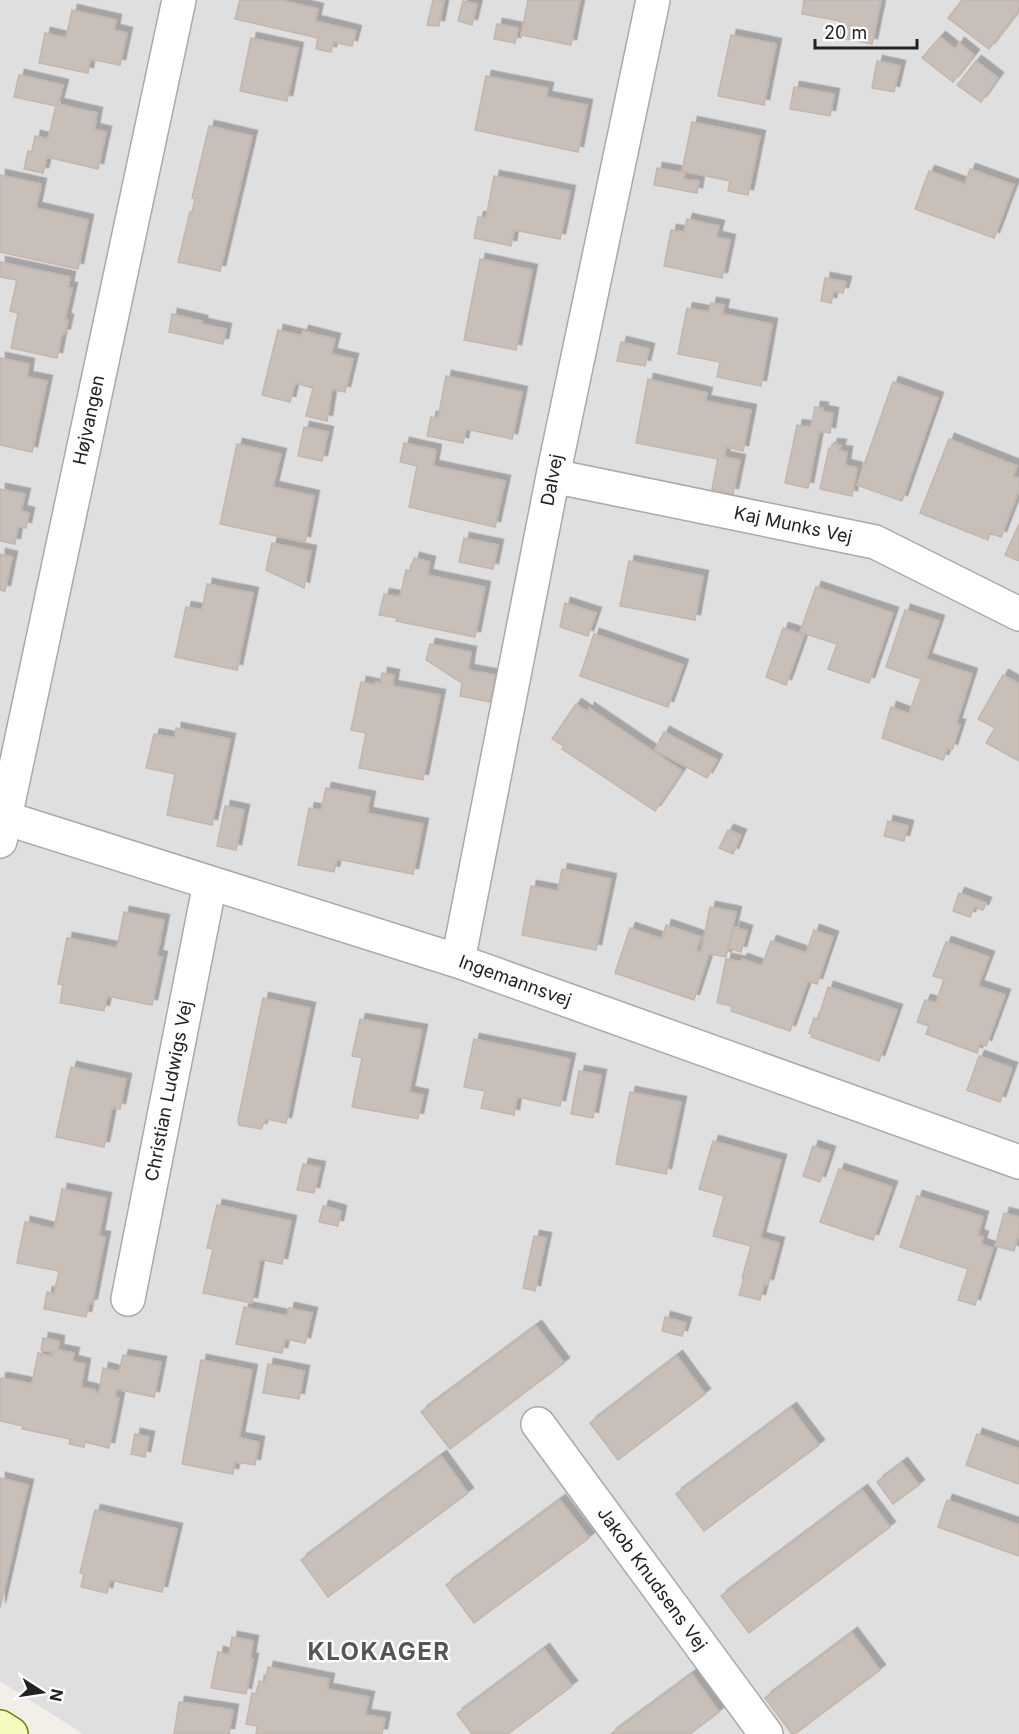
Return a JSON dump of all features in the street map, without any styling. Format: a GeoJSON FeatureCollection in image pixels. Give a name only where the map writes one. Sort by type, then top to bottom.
{"type":"FeatureCollection","features":[{"type":"Feature","properties":{"kind":"street","name":"Højvangen"},"geometry":{"type":"LineString","coordinates":[[2,829],[178,0]]}},
{"type":"Feature","properties":{"kind":"street","name":"Dalvej"},"geometry":{"type":"LineString","coordinates":[[458,961],[553,476],[654,0]]}},
{"type":"Feature","properties":{"kind":"street","name":"Kaj Munks Vej"},"geometry":{"type":"LineString","coordinates":[[553,476],[875,542],[1019,614]]}},
{"type":"Feature","properties":{"kind":"street","name":"Ingemannsvej"},"geometry":{"type":"LineString","coordinates":[[2,829],[210,883],[458,961],[1019,1162]]}},
{"type":"Feature","properties":{"kind":"street","name":"Christian Ludwigs Vej"},"geometry":{"type":"LineString","coordinates":[[128,1299],[210,883]]}},
{"type":"Feature","properties":{"kind":"street","name":"Jakob Knudsens Vej"},"geometry":{"type":"LineString","coordinates":[[537,1424],[766,1734]]}},
{"type":"Feature","properties":{"kind":"shaded area"},"geometry":{"type":"Polygon","coordinates":[[[0,0],[1019,0],[1019,1734],[83,1734],[0,1681],[0,0]]]}},
{"type":"Feature","properties":{"kind":"building"},"geometry":{"type":"Polygon","coordinates":[[[240,0],[280,0],[318,9],[315,21],[356,31],[352,46],[333,42],[331,52],[316,49],[318,38],[235,19],[240,0]]]}},
{"type":"Feature","properties":{"kind":"building"},"geometry":{"type":"Polygon","coordinates":[[[433,0],[444,0],[439,26],[427,25],[433,0]]]}},
{"type":"Feature","properties":{"kind":"building"},"geometry":{"type":"Polygon","coordinates":[[[528,0],[580,0],[571,45],[521,35],[528,0]]]}},
{"type":"Feature","properties":{"kind":"building"},"geometry":{"type":"Polygon","coordinates":[[[804,0],[881,0],[872,44],[837,37],[840,21],[802,14],[804,0]]]}},
{"type":"Feature","properties":{"kind":"building"},"geometry":{"type":"Polygon","coordinates":[[[962,0],[1019,0],[1019,10],[989,49],[948,18],[962,0]]]}},
{"type":"Feature","properties":{"kind":"building"},"geometry":{"type":"Polygon","coordinates":[[[463,1],[477,4],[472,25],[458,21],[463,1]]]}},
{"type":"Feature","properties":{"kind":"building"},"geometry":{"type":"Polygon","coordinates":[[[72,10],[116,20],[114,30],[127,33],[120,65],[90,59],[88,73],[39,63],[45,33],[66,38],[72,10]]]}},
{"type":"Feature","properties":{"kind":"building"},"geometry":{"type":"Polygon","coordinates":[[[497,24],[518,28],[515,43],[494,39],[497,24]]]}},
{"type":"Feature","properties":{"kind":"building"},"geometry":{"type":"Polygon","coordinates":[[[731,35],[776,44],[764,105],[718,96],[731,35]]]}},
{"type":"Feature","properties":{"kind":"building"},"geometry":{"type":"Polygon","coordinates":[[[940,37],[955,49],[959,43],[974,55],[953,82],[922,58],[940,37]]]}},
{"type":"Feature","properties":{"kind":"building"},"geometry":{"type":"Polygon","coordinates":[[[251,38],[298,48],[287,101],[240,91],[251,38]]]}},
{"type":"Feature","properties":{"kind":"building"},"geometry":{"type":"Polygon","coordinates":[[[877,61],[900,66],[894,92],[872,88],[877,61]]]}},
{"type":"Feature","properties":{"kind":"building"},"geometry":{"type":"Polygon","coordinates":[[[976,61],[998,78],[981,102],[957,85],[976,61]]]}},
{"type":"Feature","properties":{"kind":"building"},"geometry":{"type":"Polygon","coordinates":[[[19,75],[63,85],[58,104],[97,113],[94,129],[106,132],[98,169],[47,157],[43,173],[24,169],[28,151],[32,152],[35,136],[48,139],[56,106],[14,97],[19,75]]]}},
{"type":"Feature","properties":{"kind":"building"},"geometry":{"type":"Polygon","coordinates":[[[486,76],[548,88],[546,97],[587,105],[578,152],[475,130],[486,76]]]}},
{"type":"Feature","properties":{"kind":"building"},"geometry":{"type":"Polygon","coordinates":[[[794,87],[834,94],[830,116],[790,109],[794,87]]]}},
{"type":"Feature","properties":{"kind":"building"},"geometry":{"type":"Polygon","coordinates":[[[692,122],[760,136],[748,195],[728,191],[730,181],[682,171],[692,122]]]}},
{"type":"Feature","properties":{"kind":"building"},"geometry":{"type":"Polygon","coordinates":[[[209,126],[252,136],[220,271],[178,262],[195,199],[192,198],[209,126]]]}},
{"type":"Feature","properties":{"kind":"building"},"geometry":{"type":"Polygon","coordinates":[[[657,168],[685,173],[683,179],[699,181],[697,193],[654,185],[657,168]]]}},
{"type":"Feature","properties":{"kind":"building"},"geometry":{"type":"Polygon","coordinates":[[[970,169],[1014,185],[994,238],[915,209],[929,171],[965,184],[970,169]]]}},
{"type":"Feature","properties":{"kind":"building"},"geometry":{"type":"Polygon","coordinates":[[[0,175],[41,184],[36,208],[88,220],[78,269],[0,252],[0,175]]]}},
{"type":"Feature","properties":{"kind":"building"},"geometry":{"type":"Polygon","coordinates":[[[494,176],[570,191],[560,239],[514,230],[511,246],[474,238],[478,217],[486,218],[494,176]]]}},
{"type":"Feature","properties":{"kind":"building"},"geometry":{"type":"Polygon","coordinates":[[[687,219],[719,226],[716,237],[730,240],[722,278],[664,266],[671,230],[684,232],[687,219]]]}},
{"type":"Feature","properties":{"kind":"building"},"geometry":{"type":"Polygon","coordinates":[[[480,259],[532,270],[516,350],[464,340],[480,259]]]}},
{"type":"Feature","properties":{"kind":"building"},"geometry":{"type":"Polygon","coordinates":[[[0,262],[70,277],[68,288],[72,288],[65,319],[68,320],[65,334],[62,333],[57,358],[11,348],[18,313],[10,311],[17,280],[0,277],[0,262]]]}},
{"type":"Feature","properties":{"kind":"building"},"geometry":{"type":"Polygon","coordinates":[[[825,278],[846,282],[843,293],[834,291],[831,303],[821,301],[825,278]]]}},
{"type":"Feature","properties":{"kind":"building"},"geometry":{"type":"Polygon","coordinates":[[[711,303],[724,305],[722,314],[772,324],[761,386],[717,377],[720,362],[678,354],[687,308],[709,312],[711,303]]]}},
{"type":"Feature","properties":{"kind":"building"},"geometry":{"type":"Polygon","coordinates":[[[172,314],[226,329],[223,344],[169,332],[172,314]]]}},
{"type":"Feature","properties":{"kind":"building"},"geometry":{"type":"Polygon","coordinates":[[[278,330],[302,336],[303,331],[335,339],[331,354],[353,359],[345,392],[332,389],[327,421],[306,416],[313,388],[295,383],[290,402],[262,395],[278,330]]]}},
{"type":"Feature","properties":{"kind":"building"},"geometry":{"type":"Polygon","coordinates":[[[621,342],[649,349],[645,366],[617,361],[621,342]]]}},
{"type":"Feature","properties":{"kind":"building"},"geometry":{"type":"Polygon","coordinates":[[[0,358],[29,364],[27,377],[47,381],[32,452],[0,445],[0,358]]]}},
{"type":"Feature","properties":{"kind":"building"},"geometry":{"type":"Polygon","coordinates":[[[446,376],[522,392],[512,439],[466,429],[463,443],[427,436],[431,417],[438,418],[446,376]]]}},
{"type":"Feature","properties":{"kind":"building"},"geometry":{"type":"Polygon","coordinates":[[[648,379],[707,393],[705,401],[751,410],[743,451],[726,447],[724,457],[740,460],[733,494],[712,489],[718,459],[636,443],[648,379]]]}},
{"type":"Feature","properties":{"kind":"building"},"geometry":{"type":"Polygon","coordinates":[[[893,382],[938,398],[902,501],[857,485],[893,382]]]}},
{"type":"Feature","properties":{"kind":"building"},"geometry":{"type":"Polygon","coordinates":[[[815,407],[833,413],[830,433],[819,431],[808,488],[785,483],[797,425],[811,427],[815,407]]]}},
{"type":"Feature","properties":{"kind":"building"},"geometry":{"type":"Polygon","coordinates":[[[304,427],[328,432],[322,461],[298,456],[304,427]]]}},
{"type":"Feature","properties":{"kind":"building"},"geometry":{"type":"Polygon","coordinates":[[[949,439],[1017,466],[1013,476],[1019,478],[1019,490],[1001,537],[990,533],[988,540],[920,513],[949,439]]]}},
{"type":"Feature","properties":{"kind":"building"},"geometry":{"type":"Polygon","coordinates":[[[404,443],[436,450],[433,466],[505,481],[495,527],[409,507],[417,466],[400,462],[404,443]]]}},
{"type":"Feature","properties":{"kind":"building"},"geometry":{"type":"Polygon","coordinates":[[[237,444],[281,454],[273,487],[314,496],[305,542],[220,524],[237,444]]]}},
{"type":"Feature","properties":{"kind":"building"},"geometry":{"type":"Polygon","coordinates":[[[832,444],[841,445],[839,451],[847,452],[845,465],[857,468],[852,496],[820,489],[829,448],[831,449],[832,444]]]}},
{"type":"Feature","properties":{"kind":"building"},"geometry":{"type":"Polygon","coordinates":[[[0,489],[25,494],[21,511],[29,513],[26,528],[18,526],[15,544],[0,541],[0,489]]]}},
{"type":"Feature","properties":{"kind":"building"},"geometry":{"type":"Polygon","coordinates":[[[1019,524],[1019,561],[1005,555],[1019,524]]]}},
{"type":"Feature","properties":{"kind":"building"},"geometry":{"type":"Polygon","coordinates":[[[464,538],[498,545],[493,569],[459,562],[464,538]]]}},
{"type":"Feature","properties":{"kind":"building"},"geometry":{"type":"Polygon","coordinates":[[[272,543],[311,551],[304,588],[266,570],[272,543]]]}},
{"type":"Feature","properties":{"kind":"building"},"geometry":{"type":"Polygon","coordinates":[[[0,554],[12,557],[5,591],[0,590],[0,554]]]}},
{"type":"Feature","properties":{"kind":"building"},"geometry":{"type":"Polygon","coordinates":[[[414,558],[430,562],[427,575],[485,587],[475,637],[396,621],[397,618],[379,615],[384,594],[400,597],[406,570],[411,571],[414,558]]]}},
{"type":"Feature","properties":{"kind":"building"},"geometry":{"type":"Polygon","coordinates":[[[629,561],[703,576],[695,620],[620,606],[629,561]]]}},
{"type":"Feature","properties":{"kind":"building"},"geometry":{"type":"Polygon","coordinates":[[[207,584],[253,593],[237,670],[175,657],[186,607],[202,610],[207,584]]]}},
{"type":"Feature","properties":{"kind":"building"},"geometry":{"type":"Polygon","coordinates":[[[816,587],[893,613],[869,683],[828,669],[837,644],[800,632],[816,587]]]}},
{"type":"Feature","properties":{"kind":"building"},"geometry":{"type":"Polygon","coordinates":[[[565,603],[596,613],[588,636],[560,627],[565,603]]]}},
{"type":"Feature","properties":{"kind":"building"},"geometry":{"type":"Polygon","coordinates":[[[905,610],[939,621],[926,659],[972,674],[956,724],[960,725],[952,750],[948,748],[943,760],[882,738],[891,707],[909,714],[921,679],[886,667],[905,610]]]}},
{"type":"Feature","properties":{"kind":"building"},"geometry":{"type":"Polygon","coordinates":[[[783,628],[804,635],[786,685],[766,677],[783,628]]]}},
{"type":"Feature","properties":{"kind":"building"},"geometry":{"type":"Polygon","coordinates":[[[594,634],[683,665],[668,707],[580,676],[594,634]]]}},
{"type":"Feature","properties":{"kind":"building"},"geometry":{"type":"Polygon","coordinates":[[[430,644],[471,652],[468,670],[495,675],[490,702],[460,696],[462,683],[426,660],[430,644]]]}},
{"type":"Feature","properties":{"kind":"building"},"geometry":{"type":"Polygon","coordinates":[[[382,673],[394,675],[392,686],[440,695],[423,780],[359,768],[366,733],[351,730],[361,682],[375,685],[376,682],[381,683],[382,673]]]}},
{"type":"Feature","properties":{"kind":"building"},"geometry":{"type":"Polygon","coordinates":[[[1003,675],[1019,684],[1019,761],[986,743],[995,728],[978,719],[1003,675]]]}},
{"type":"Feature","properties":{"kind":"building"},"geometry":{"type":"Polygon","coordinates":[[[576,704],[588,712],[589,708],[682,771],[655,811],[562,749],[564,746],[552,739],[576,704]]]}},
{"type":"Feature","properties":{"kind":"building"},"geometry":{"type":"Polygon","coordinates":[[[176,728],[230,739],[212,825],[167,815],[175,774],[146,768],[154,734],[175,738],[176,728]]]}},
{"type":"Feature","properties":{"kind":"building"},"geometry":{"type":"Polygon","coordinates":[[[664,732],[717,760],[707,778],[655,750],[664,732]]]}},
{"type":"Feature","properties":{"kind":"building"},"geometry":{"type":"Polygon","coordinates":[[[326,788],[370,797],[367,813],[423,824],[413,874],[337,859],[334,872],[298,865],[309,808],[321,810],[326,788]]]}},
{"type":"Feature","properties":{"kind":"building"},"geometry":{"type":"Polygon","coordinates":[[[225,806],[244,810],[236,850],[217,846],[225,806]]]}},
{"type":"Feature","properties":{"kind":"building"},"geometry":{"type":"Polygon","coordinates":[[[888,821],[908,826],[904,841],[884,836],[888,821]]]}},
{"type":"Feature","properties":{"kind":"building"},"geometry":{"type":"Polygon","coordinates":[[[728,830],[741,835],[733,854],[719,848],[728,830]]]}},
{"type":"Feature","properties":{"kind":"building"},"geometry":{"type":"Polygon","coordinates":[[[562,869],[611,879],[596,950],[522,935],[531,886],[558,891],[562,869]]]}},
{"type":"Feature","properties":{"kind":"building"},"geometry":{"type":"Polygon","coordinates":[[[959,893],[986,903],[983,910],[974,907],[970,917],[953,911],[959,893]]]}},
{"type":"Feature","properties":{"kind":"building"},"geometry":{"type":"Polygon","coordinates":[[[710,907],[736,912],[726,957],[709,954],[694,1000],[615,973],[630,928],[662,939],[666,925],[701,937],[696,950],[701,952],[710,907]]]}},
{"type":"Feature","properties":{"kind":"building"},"geometry":{"type":"Polygon","coordinates":[[[124,912],[164,920],[157,956],[162,957],[152,1005],[107,996],[104,1011],[60,1003],[63,985],[58,984],[67,938],[117,948],[124,912]]]}},
{"type":"Feature","properties":{"kind":"building"},"geometry":{"type":"Polygon","coordinates":[[[735,927],[747,931],[741,952],[729,948],[735,927]]]}},
{"type":"Feature","properties":{"kind":"building"},"geometry":{"type":"Polygon","coordinates":[[[814,930],[833,937],[817,984],[808,981],[790,1031],[731,1011],[732,1006],[717,1003],[726,959],[741,962],[742,959],[762,966],[771,941],[806,953],[814,930]]]}},
{"type":"Feature","properties":{"kind":"building"},"geometry":{"type":"Polygon","coordinates":[[[946,942],[989,957],[978,986],[1005,995],[986,1046],[980,1043],[977,1053],[926,1034],[929,1026],[917,1022],[925,1000],[936,1003],[944,979],[933,976],[946,942]]]}},
{"type":"Feature","properties":{"kind":"building"},"geometry":{"type":"Polygon","coordinates":[[[828,987],[897,1010],[879,1061],[811,1037],[813,1035],[809,1033],[814,1018],[818,1019],[828,987]]]}},
{"type":"Feature","properties":{"kind":"building"},"geometry":{"type":"Polygon","coordinates":[[[263,998],[310,1008],[286,1123],[266,1119],[261,1129],[239,1125],[238,1120],[263,998]]]}},
{"type":"Feature","properties":{"kind":"building"},"geometry":{"type":"Polygon","coordinates":[[[360,1019],[422,1030],[409,1092],[423,1095],[418,1119],[352,1107],[362,1058],[352,1056],[360,1019]]]}},
{"type":"Feature","properties":{"kind":"building"},"geometry":{"type":"Polygon","coordinates":[[[474,1039],[570,1059],[560,1106],[517,1097],[514,1115],[481,1108],[485,1091],[464,1087],[474,1039]]]}},
{"type":"Feature","properties":{"kind":"building"},"geometry":{"type":"Polygon","coordinates":[[[979,1056],[1012,1068],[1000,1102],[967,1090],[979,1056]]]}},
{"type":"Feature","properties":{"kind":"building"},"geometry":{"type":"Polygon","coordinates":[[[71,1067],[126,1079],[120,1109],[112,1107],[104,1147],[56,1137],[71,1067]]]}},
{"type":"Feature","properties":{"kind":"building"},"geometry":{"type":"Polygon","coordinates":[[[579,1071],[601,1075],[593,1118],[571,1114],[579,1071]]]}},
{"type":"Feature","properties":{"kind":"building"},"geometry":{"type":"Polygon","coordinates":[[[630,1092],[681,1102],[666,1174],[616,1164],[630,1092]]]}},
{"type":"Feature","properties":{"kind":"building"},"geometry":{"type":"Polygon","coordinates":[[[713,1141],[781,1160],[760,1238],[779,1243],[768,1285],[764,1284],[760,1300],[739,1295],[751,1246],[713,1236],[724,1196],[699,1189],[713,1141]]]}},
{"type":"Feature","properties":{"kind":"building"},"geometry":{"type":"Polygon","coordinates":[[[813,1146],[830,1152],[820,1182],[803,1176],[813,1146]]]}},
{"type":"Feature","properties":{"kind":"building"},"geometry":{"type":"Polygon","coordinates":[[[303,1164],[320,1167],[314,1193],[297,1190],[303,1164]]]}},
{"type":"Feature","properties":{"kind":"building"},"geometry":{"type":"Polygon","coordinates":[[[839,1169],[892,1187],[873,1240],[820,1222],[839,1169]]]}},
{"type":"Feature","properties":{"kind":"building"},"geometry":{"type":"Polygon","coordinates":[[[62,1189],[106,1198],[99,1236],[105,1237],[92,1304],[89,1303],[86,1317],[44,1309],[47,1292],[54,1294],[59,1271],[17,1263],[25,1222],[54,1229],[62,1189]]]}},
{"type":"Feature","properties":{"kind":"building"},"geometry":{"type":"Polygon","coordinates":[[[917,1196],[983,1217],[978,1235],[983,1237],[981,1244],[993,1248],[975,1305],[958,1300],[968,1269],[900,1247],[917,1196]]]}},
{"type":"Feature","properties":{"kind":"building"},"geometry":{"type":"Polygon","coordinates":[[[217,1205],[291,1221],[282,1264],[260,1259],[252,1303],[203,1293],[213,1249],[207,1248],[217,1205]]]}},
{"type":"Feature","properties":{"kind":"building"},"geometry":{"type":"Polygon","coordinates":[[[323,1206],[341,1211],[338,1226],[319,1222],[323,1206]]]}},
{"type":"Feature","properties":{"kind":"building"},"geometry":{"type":"Polygon","coordinates":[[[1004,1213],[1019,1217],[1019,1232],[1014,1251],[995,1246],[1004,1213]]]}},
{"type":"Feature","properties":{"kind":"building"},"geometry":{"type":"Polygon","coordinates":[[[534,1236],[546,1238],[535,1291],[523,1288],[534,1236]]]}},
{"type":"Feature","properties":{"kind":"building"},"geometry":{"type":"Polygon","coordinates":[[[244,1307],[287,1316],[289,1308],[312,1313],[305,1343],[285,1339],[282,1353],[236,1344],[244,1307]]]}},
{"type":"Feature","properties":{"kind":"building"},"geometry":{"type":"Polygon","coordinates":[[[665,1317],[686,1323],[682,1336],[662,1331],[665,1317]]]}},
{"type":"Feature","properties":{"kind":"building"},"geometry":{"type":"Polygon","coordinates":[[[536,1326],[564,1363],[450,1449],[421,1412],[536,1326]]]}},
{"type":"Feature","properties":{"kind":"building"},"geometry":{"type":"Polygon","coordinates":[[[43,1338],[59,1341],[58,1350],[74,1353],[72,1361],[85,1364],[81,1387],[99,1393],[103,1368],[119,1372],[123,1355],[161,1362],[154,1397],[116,1389],[115,1397],[119,1398],[109,1448],[85,1442],[84,1447],[69,1444],[70,1439],[22,1429],[23,1426],[0,1421],[0,1379],[32,1384],[38,1353],[52,1356],[53,1352],[41,1350],[43,1338]]]}},
{"type":"Feature","properties":{"kind":"building"},"geometry":{"type":"Polygon","coordinates":[[[677,1356],[705,1394],[618,1460],[590,1423],[677,1356]]]}},
{"type":"Feature","properties":{"kind":"building"},"geometry":{"type":"Polygon","coordinates":[[[201,1360],[252,1370],[239,1438],[259,1442],[255,1465],[235,1462],[233,1474],[182,1464],[201,1360]]]}},
{"type":"Feature","properties":{"kind":"building"},"geometry":{"type":"Polygon","coordinates":[[[268,1364],[304,1371],[299,1399],[263,1393],[268,1364]]]}},
{"type":"Feature","properties":{"kind":"building"},"geometry":{"type":"Polygon","coordinates":[[[791,1408],[819,1445],[704,1531],[676,1494],[791,1408]]]}},
{"type":"Feature","properties":{"kind":"building"},"geometry":{"type":"Polygon","coordinates":[[[135,1434],[149,1437],[145,1457],[131,1454],[135,1434]]]}},
{"type":"Feature","properties":{"kind":"building"},"geometry":{"type":"Polygon","coordinates":[[[977,1434],[1019,1449],[1019,1484],[966,1465],[977,1434]]]}},
{"type":"Feature","properties":{"kind":"building"},"geometry":{"type":"Polygon","coordinates":[[[441,1456],[468,1493],[328,1597],[301,1560],[441,1456]]]}},
{"type":"Feature","properties":{"kind":"building"},"geometry":{"type":"Polygon","coordinates":[[[902,1463],[919,1485],[893,1504],[877,1482],[902,1463]]]}},
{"type":"Feature","properties":{"kind":"building"},"geometry":{"type":"Polygon","coordinates":[[[0,1478],[28,1485],[0,1608],[0,1478]]]}},
{"type":"Feature","properties":{"kind":"building"},"geometry":{"type":"Polygon","coordinates":[[[862,1490],[890,1527],[749,1633],[721,1596],[862,1490]]]}},
{"type":"Feature","properties":{"kind":"building"},"geometry":{"type":"Polygon","coordinates":[[[560,1500],[589,1538],[474,1623],[446,1585],[560,1500]]]}},
{"type":"Feature","properties":{"kind":"building"},"geometry":{"type":"Polygon","coordinates":[[[947,1500],[1019,1525],[1019,1556],[938,1527],[947,1500]]]}},
{"type":"Feature","properties":{"kind":"building"},"geometry":{"type":"Polygon","coordinates":[[[95,1510],[177,1529],[162,1592],[110,1580],[107,1593],[81,1587],[84,1574],[80,1573],[95,1510]]]}},
{"type":"Feature","properties":{"kind":"building"},"geometry":{"type":"Polygon","coordinates":[[[852,1633],[880,1670],[792,1734],[765,1698],[852,1633]]]}},
{"type":"Feature","properties":{"kind":"building"},"geometry":{"type":"Polygon","coordinates":[[[232,1637],[253,1641],[250,1659],[253,1659],[246,1694],[211,1688],[218,1652],[229,1655],[232,1637]]]}},
{"type":"Feature","properties":{"kind":"building"},"geometry":{"type":"Polygon","coordinates":[[[544,1649],[572,1686],[508,1734],[472,1734],[457,1714],[544,1649]]]}},
{"type":"Feature","properties":{"kind":"building"},"geometry":{"type":"Polygon","coordinates":[[[268,1667],[329,1679],[327,1689],[369,1697],[365,1715],[385,1718],[382,1734],[256,1734],[257,1726],[246,1724],[252,1693],[257,1694],[259,1681],[265,1682],[268,1667]]]}},
{"type":"Feature","properties":{"kind":"building"},"geometry":{"type":"Polygon","coordinates":[[[692,1674],[719,1712],[690,1734],[611,1734],[692,1674]]]}},
{"type":"Feature","properties":{"kind":"building"},"geometry":{"type":"Polygon","coordinates":[[[179,1702],[233,1710],[229,1734],[174,1734],[179,1702]]]}},
{"type":"Feature","properties":{"kind":"district","name":"KLOKAGER"},"geometry":{"type":"Point","coordinates":[379,1652]}}]}
